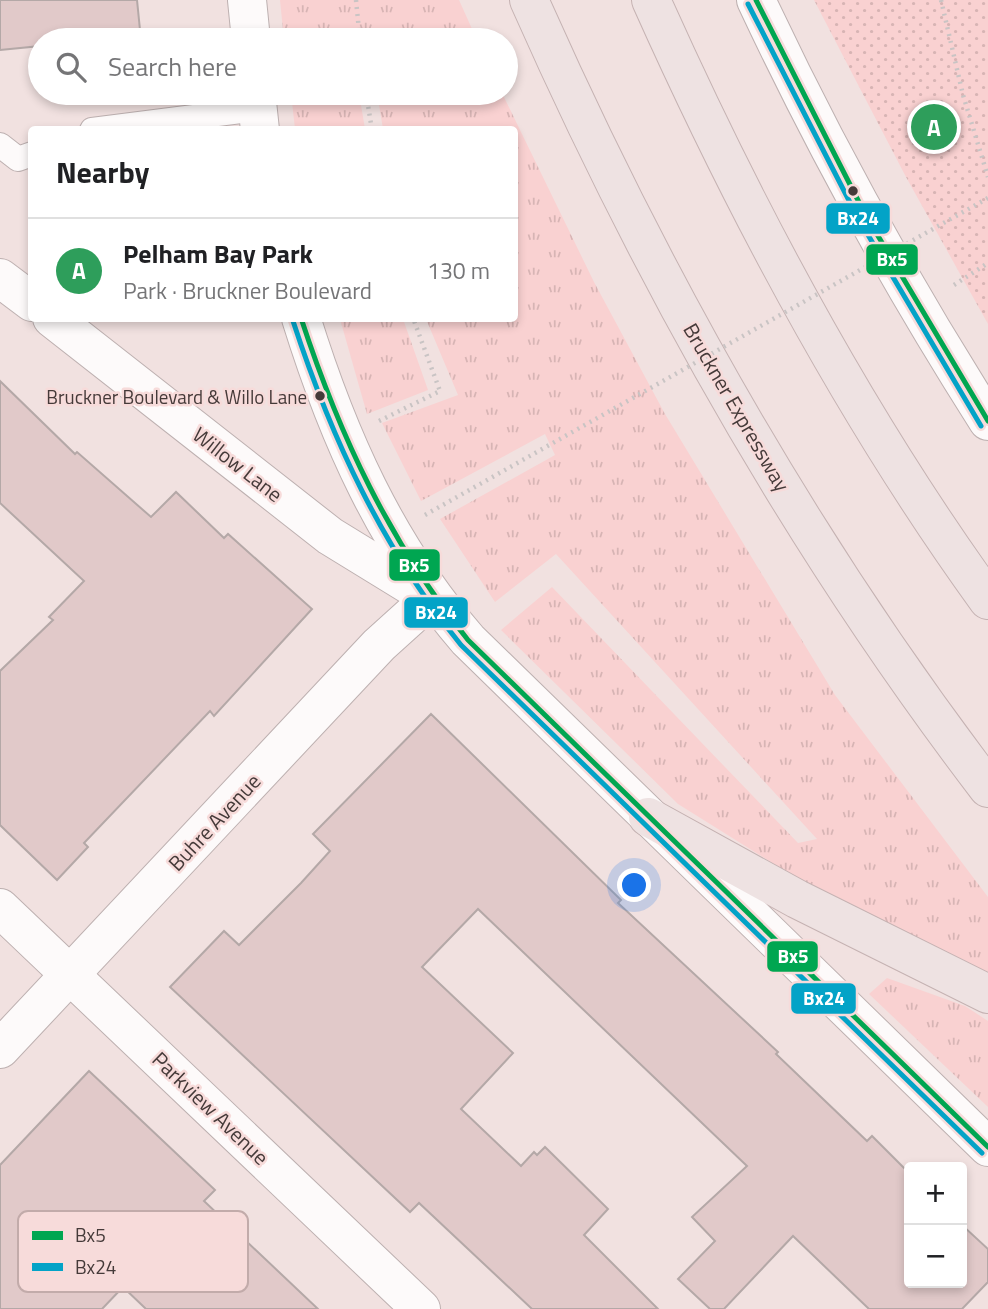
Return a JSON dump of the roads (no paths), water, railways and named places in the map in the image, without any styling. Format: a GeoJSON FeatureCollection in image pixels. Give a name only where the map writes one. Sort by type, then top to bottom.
{"type":"FeatureCollection","features":[{"type":"Feature","properties":{"kind":"highway","name":"Bruckner Expressway"},"geometry":{"type":"LineString","coordinates":[[529,0],[633,221],[713,369],[819,545],[893,657],[988,788]]}},
{"type":"Feature","properties":{"kind":"highway"},"geometry":{"type":"LineString","coordinates":[[650,0],[742,189],[814,323],[891,455],[988,600]]}},
{"type":"Feature","properties":{"kind":"highway"},"geometry":{"type":"LineString","coordinates":[[648,817],[797,899],[988,994]]}},
{"type":"Feature","properties":{"kind":"street"},"geometry":{"type":"LineString","coordinates":[[247,0],[250,28]]}},
{"type":"Feature","properties":{"kind":"street"},"geometry":{"type":"LineString","coordinates":[[756,0],[804,100],[919,307],[988,421]]}},
{"type":"Feature","properties":{"kind":"street"},"geometry":{"type":"LineString","coordinates":[[0,278],[28,299]]}},
{"type":"Feature","properties":{"kind":"street","name":"Willow Lane"},"geometry":{"type":"LineString","coordinates":[[57,322],[330,536],[431,598]]}},
{"type":"Feature","properties":{"kind":"street"},"geometry":{"type":"LineString","coordinates":[[302,322],[344,443],[377,510],[431,598],[468,640],[988,1147]]}},
{"type":"Feature","properties":{"kind":"street","name":"Buhre Avenue"},"geometry":{"type":"LineString","coordinates":[[0,1049],[379,645],[431,598]]}},
{"type":"Feature","properties":{"kind":"street","name":"Parkview Avenue"},"geometry":{"type":"LineString","coordinates":[[0,908],[421,1309]]}},
{"type":"Feature","properties":{"kind":"lane"},"geometry":{"type":"LineString","coordinates":[[125,126],[258,110]]}},
{"type":"Feature","properties":{"kind":"place","name":"Pelham Bay Park"},"geometry":{"type":"Point","coordinates":[934,127]}},
{"type":"Feature","properties":{"kind":"place","name":"Bruckner Boulevard & Willo Lane"},"geometry":{"type":"Point","coordinates":[320,396]}}]}
